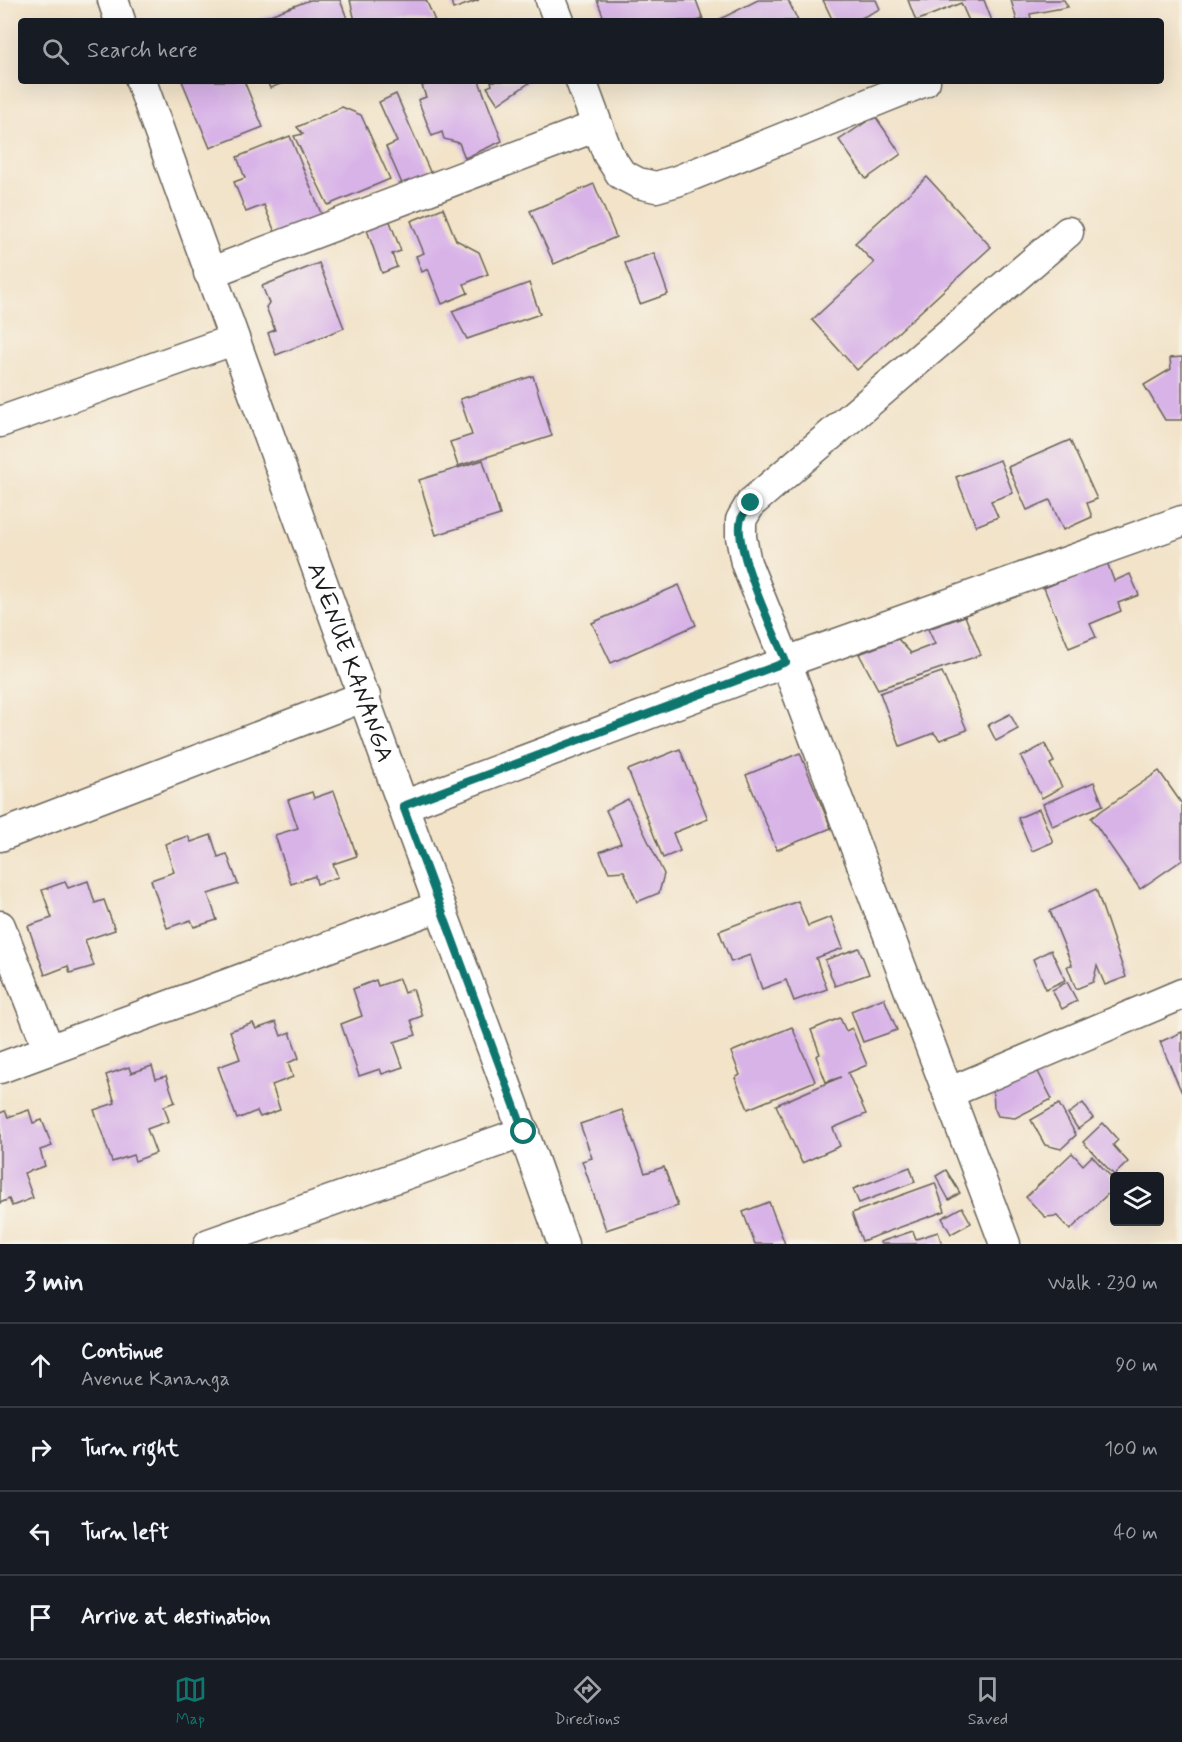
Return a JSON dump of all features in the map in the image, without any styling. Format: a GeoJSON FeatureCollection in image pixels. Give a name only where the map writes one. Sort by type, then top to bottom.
{"type":"FeatureCollection","features":[{"type":"Feature","properties":{"kind":"street"},"geometry":{"type":"LineString","coordinates":[[113,0],[119,18]]}},
{"type":"Feature","properties":{"kind":"street"},"geometry":{"type":"LineString","coordinates":[[551,0],[558,18]]}},
{"type":"Feature","properties":{"kind":"street","name":"AVENUE KANANGA"},"geometry":{"type":"LineString","coordinates":[[142,84],[233,340],[365,696],[563,1244]]}},
{"type":"Feature","properties":{"kind":"street"},"geometry":{"type":"LineString","coordinates":[[582,84],[608,154],[621,174],[638,183],[656,188],[919,84]]}},
{"type":"Feature","properties":{"kind":"street"},"geometry":{"type":"LineString","coordinates":[[209,273],[597,126]]}},
{"type":"Feature","properties":{"kind":"street"},"geometry":{"type":"LineString","coordinates":[[1005,1244],[786,662],[746,563],[741,537],[741,520],[751,503],[1068,232]]}},
{"type":"Feature","properties":{"kind":"street"},"geometry":{"type":"LineString","coordinates":[[0,422],[233,340]]}},
{"type":"Feature","properties":{"kind":"street"},"geometry":{"type":"LineString","coordinates":[[403,806],[786,662],[1182,520]]}},
{"type":"Feature","properties":{"kind":"street"},"geometry":{"type":"LineString","coordinates":[[0,836],[365,696]]}},
{"type":"Feature","properties":{"kind":"street"},"geometry":{"type":"LineString","coordinates":[[0,1068],[440,906]]}},
{"type":"Feature","properties":{"kind":"street"},"geometry":{"type":"LineString","coordinates":[[0,926],[49,1050]]}},
{"type":"Feature","properties":{"kind":"street"},"geometry":{"type":"LineString","coordinates":[[948,1093],[1182,994]]}},
{"type":"Feature","properties":{"kind":"street"},"geometry":{"type":"LineString","coordinates":[[209,1244],[524,1132]]}},
{"type":"Feature","properties":{"kind":"building"},"geometry":{"type":"Polygon","coordinates":[[[310,0],[340,0],[347,18],[262,18],[310,0]]]}},
{"type":"Feature","properties":{"kind":"building"},"geometry":{"type":"Polygon","coordinates":[[[350,0],[426,0],[434,18],[354,18],[350,0]]]}},
{"type":"Feature","properties":{"kind":"building"},"geometry":{"type":"Polygon","coordinates":[[[451,0],[479,0],[453,9],[451,0]]]}},
{"type":"Feature","properties":{"kind":"building"},"geometry":{"type":"Polygon","coordinates":[[[597,0],[696,0],[703,18],[604,18],[597,0]]]}},
{"type":"Feature","properties":{"kind":"building"},"geometry":{"type":"Polygon","coordinates":[[[758,0],[788,0],[797,18],[722,18],[758,0]]]}},
{"type":"Feature","properties":{"kind":"building"},"geometry":{"type":"Polygon","coordinates":[[[823,0],[876,0],[880,9],[861,18],[832,18],[823,0]]]}},
{"type":"Feature","properties":{"kind":"building"},"geometry":{"type":"Polygon","coordinates":[[[908,0],[984,0],[991,18],[968,18],[961,3],[924,18],[915,18],[908,0]]]}},
{"type":"Feature","properties":{"kind":"building"},"geometry":{"type":"Polygon","coordinates":[[[1011,0],[1064,0],[1068,7],[1030,14],[1031,18],[1016,18],[1011,0]]]}},
{"type":"Feature","properties":{"kind":"building"},"geometry":{"type":"Polygon","coordinates":[[[183,84],[245,84],[263,127],[210,148],[183,84]]]}},
{"type":"Feature","properties":{"kind":"building"},"geometry":{"type":"Polygon","coordinates":[[[268,84],[280,84],[270,88],[268,84]]]}},
{"type":"Feature","properties":{"kind":"building"},"geometry":{"type":"Polygon","coordinates":[[[427,84],[480,84],[502,141],[465,158],[459,143],[444,139],[442,132],[432,136],[418,100],[426,97],[422,86],[427,84]]]}},
{"type":"Feature","properties":{"kind":"building"},"geometry":{"type":"Polygon","coordinates":[[[528,84],[498,104],[487,87],[528,84]]]}},
{"type":"Feature","properties":{"kind":"building"},"geometry":{"type":"Polygon","coordinates":[[[396,94],[431,174],[403,186],[386,147],[397,142],[379,102],[396,94]]]}},
{"type":"Feature","properties":{"kind":"building"},"geometry":{"type":"Polygon","coordinates":[[[342,107],[361,115],[390,179],[328,205],[294,136],[303,134],[297,127],[342,107]]]}},
{"type":"Feature","properties":{"kind":"building"},"geometry":{"type":"Polygon","coordinates":[[[875,116],[901,154],[866,179],[839,140],[875,116]]]}},
{"type":"Feature","properties":{"kind":"building"},"geometry":{"type":"Polygon","coordinates":[[[290,136],[325,223],[279,242],[264,205],[246,212],[234,182],[245,178],[237,157],[290,136]]]}},
{"type":"Feature","properties":{"kind":"building"},"geometry":{"type":"Polygon","coordinates":[[[927,177],[991,247],[857,370],[812,320],[874,263],[855,243],[927,177]]]}},
{"type":"Feature","properties":{"kind":"building"},"geometry":{"type":"Polygon","coordinates":[[[594,184],[616,237],[554,264],[530,211],[594,184]]]}},
{"type":"Feature","properties":{"kind":"building"},"geometry":{"type":"Polygon","coordinates":[[[443,208],[456,240],[479,252],[488,274],[464,284],[468,293],[442,304],[428,269],[422,272],[416,256],[424,253],[411,221],[443,208]]]}},
{"type":"Feature","properties":{"kind":"building"},"geometry":{"type":"Polygon","coordinates":[[[389,219],[401,251],[392,254],[397,267],[382,273],[366,227],[389,219]]]}},
{"type":"Feature","properties":{"kind":"building"},"geometry":{"type":"Polygon","coordinates":[[[654,253],[668,294],[640,304],[625,263],[654,253]]]}},
{"type":"Feature","properties":{"kind":"building"},"geometry":{"type":"Polygon","coordinates":[[[319,263],[344,328],[276,355],[268,333],[275,330],[266,307],[269,303],[262,286],[319,263]]]}},
{"type":"Feature","properties":{"kind":"building"},"geometry":{"type":"Polygon","coordinates":[[[529,283],[540,314],[467,339],[452,311],[529,283]]]}},
{"type":"Feature","properties":{"kind":"building"},"geometry":{"type":"Polygon","coordinates":[[[1182,357],[1182,420],[1165,420],[1144,385],[1171,369],[1170,358],[1182,357]]]}},
{"type":"Feature","properties":{"kind":"building"},"geometry":{"type":"Polygon","coordinates":[[[533,376],[552,436],[458,466],[450,442],[472,435],[460,399],[533,376]]]}},
{"type":"Feature","properties":{"kind":"building"},"geometry":{"type":"Polygon","coordinates":[[[1070,440],[1097,499],[1087,503],[1092,517],[1063,530],[1050,500],[1027,510],[1008,467],[1070,440]]]}},
{"type":"Feature","properties":{"kind":"building"},"geometry":{"type":"Polygon","coordinates":[[[483,460],[500,515],[436,535],[419,480],[483,460]]]}},
{"type":"Feature","properties":{"kind":"building"},"geometry":{"type":"Polygon","coordinates":[[[1000,460],[1013,493],[991,501],[998,517],[976,526],[956,477],[1000,460]]]}},
{"type":"Feature","properties":{"kind":"building"},"geometry":{"type":"Polygon","coordinates":[[[1107,562],[1114,581],[1130,574],[1139,595],[1118,603],[1121,611],[1090,624],[1096,637],[1069,648],[1044,588],[1107,562]]]}},
{"type":"Feature","properties":{"kind":"building"},"geometry":{"type":"Polygon","coordinates":[[[679,585],[696,625],[611,663],[592,623],[679,585]]]}},
{"type":"Feature","properties":{"kind":"building"},"geometry":{"type":"Polygon","coordinates":[[[965,616],[981,655],[878,689],[859,654],[898,639],[911,653],[935,644],[928,629],[965,616]]]}},
{"type":"Feature","properties":{"kind":"building"},"geometry":{"type":"Polygon","coordinates":[[[942,672],[967,730],[940,740],[934,733],[900,746],[880,693],[942,672]]]}},
{"type":"Feature","properties":{"kind":"building"},"geometry":{"type":"Polygon","coordinates":[[[1010,714],[1018,729],[996,741],[988,725],[1010,714]]]}},
{"type":"Feature","properties":{"kind":"building"},"geometry":{"type":"Polygon","coordinates":[[[1045,744],[1054,762],[1050,764],[1062,787],[1042,798],[1021,757],[1045,744]]]}},
{"type":"Feature","properties":{"kind":"building"},"geometry":{"type":"Polygon","coordinates":[[[680,749],[708,819],[673,833],[680,851],[663,858],[628,770],[680,749]]]}},
{"type":"Feature","properties":{"kind":"building"},"geometry":{"type":"Polygon","coordinates":[[[800,753],[831,828],[777,850],[746,775],[800,753]]]}},
{"type":"Feature","properties":{"kind":"building"},"geometry":{"type":"Polygon","coordinates":[[[1159,771],[1182,804],[1182,860],[1140,889],[1091,818],[1159,771]]]}},
{"type":"Feature","properties":{"kind":"building"},"geometry":{"type":"Polygon","coordinates":[[[1094,782],[1103,805],[1052,826],[1043,804],[1094,782]]]}},
{"type":"Feature","properties":{"kind":"building"},"geometry":{"type":"Polygon","coordinates":[[[334,791],[357,856],[333,864],[338,877],[317,884],[315,876],[291,884],[275,835],[298,828],[288,800],[312,792],[314,798],[334,791]]]}},
{"type":"Feature","properties":{"kind":"building"},"geometry":{"type":"Polygon","coordinates":[[[628,799],[664,874],[659,893],[637,902],[624,871],[609,872],[600,852],[621,843],[606,810],[628,799]]]}},
{"type":"Feature","properties":{"kind":"building"},"geometry":{"type":"Polygon","coordinates":[[[1039,809],[1053,842],[1032,851],[1018,818],[1039,809]]]}},
{"type":"Feature","properties":{"kind":"building"},"geometry":{"type":"Polygon","coordinates":[[[211,835],[218,857],[227,854],[238,884],[208,894],[217,920],[194,927],[191,920],[167,928],[151,880],[174,872],[165,844],[188,836],[191,842],[211,835]]]}},
{"type":"Feature","properties":{"kind":"building"},"geometry":{"type":"Polygon","coordinates":[[[88,881],[95,903],[104,900],[115,930],[85,940],[94,966],[70,973],[68,966],[45,975],[28,926],[52,918],[42,890],[65,882],[68,888],[88,881]]]}},
{"type":"Feature","properties":{"kind":"building"},"geometry":{"type":"Polygon","coordinates":[[[1096,889],[1126,977],[1105,985],[1097,966],[1093,982],[1076,989],[1067,966],[1072,965],[1050,911],[1096,889]]]}},
{"type":"Feature","properties":{"kind":"building"},"geometry":{"type":"Polygon","coordinates":[[[798,901],[808,926],[831,917],[843,948],[816,958],[827,989],[794,1001],[786,980],[762,989],[750,955],[731,962],[719,931],[798,901]]]}},
{"type":"Feature","properties":{"kind":"building"},"geometry":{"type":"Polygon","coordinates":[[[859,948],[869,974],[835,986],[825,960],[859,948]]]}},
{"type":"Feature","properties":{"kind":"building"},"geometry":{"type":"Polygon","coordinates":[[[1051,950],[1065,980],[1046,989],[1033,959],[1051,950]]]}},
{"type":"Feature","properties":{"kind":"building"},"geometry":{"type":"Polygon","coordinates":[[[399,979],[404,993],[413,989],[422,1016],[411,1020],[416,1035],[394,1042],[403,1067],[382,1074],[380,1069],[359,1076],[341,1024],[362,1016],[353,989],[376,980],[378,986],[399,979]]]}},
{"type":"Feature","properties":{"kind":"building"},"geometry":{"type":"Polygon","coordinates":[[[1067,982],[1077,1001],[1062,1009],[1052,990],[1067,982]]]}},
{"type":"Feature","properties":{"kind":"building"},"geometry":{"type":"Polygon","coordinates":[[[884,998],[897,1030],[863,1042],[851,1011],[884,998]]]}},
{"type":"Feature","properties":{"kind":"building"},"geometry":{"type":"Polygon","coordinates":[[[840,1018],[846,1031],[852,1028],[867,1065],[848,1073],[866,1114],[833,1128],[840,1146],[802,1163],[776,1105],[841,1077],[826,1082],[816,1056],[820,1054],[811,1030],[840,1018]]]}},
{"type":"Feature","properties":{"kind":"building"},"geometry":{"type":"Polygon","coordinates":[[[276,1022],[281,1036],[290,1032],[299,1058],[288,1063],[293,1077],[272,1085],[280,1110],[260,1117],[257,1111],[237,1119],[218,1067],[240,1059],[230,1031],[253,1023],[256,1029],[276,1022]]]}},
{"type":"Feature","properties":{"kind":"building"},"geometry":{"type":"Polygon","coordinates":[[[792,1027],[815,1081],[748,1109],[735,1078],[740,1075],[731,1052],[792,1027]]]}},
{"type":"Feature","properties":{"kind":"building"},"geometry":{"type":"Polygon","coordinates":[[[1182,1032],[1182,1093],[1160,1042],[1182,1032]]]}},
{"type":"Feature","properties":{"kind":"building"},"geometry":{"type":"Polygon","coordinates":[[[152,1066],[156,1079],[166,1076],[175,1102],[164,1106],[169,1121],[147,1129],[156,1153],[135,1161],[133,1155],[112,1162],[94,1110],[115,1103],[106,1075],[129,1067],[131,1073],[152,1066]]]}},
{"type":"Feature","properties":{"kind":"building"},"geometry":{"type":"Polygon","coordinates":[[[1035,1066],[1052,1099],[1015,1118],[998,1116],[994,1107],[993,1091],[997,1086],[1035,1066]]]}},
{"type":"Feature","properties":{"kind":"building"},"geometry":{"type":"Polygon","coordinates":[[[1083,1103],[1093,1118],[1078,1129],[1068,1114],[1083,1103]]]}},
{"type":"Feature","properties":{"kind":"building"},"geometry":{"type":"Polygon","coordinates":[[[1059,1104],[1076,1135],[1061,1149],[1045,1145],[1031,1120],[1059,1104]]]}},
{"type":"Feature","properties":{"kind":"building"},"geometry":{"type":"Polygon","coordinates":[[[29,1110],[33,1123],[42,1120],[52,1146],[40,1150],[45,1166],[24,1173],[33,1198],[12,1206],[9,1199],[0,1203],[0,1113],[5,1111],[8,1117],[29,1110]]]}},
{"type":"Feature","properties":{"kind":"building"},"geometry":{"type":"Polygon","coordinates":[[[622,1110],[645,1173],[664,1167],[678,1206],[606,1230],[582,1161],[592,1158],[580,1124],[622,1110]]]}},
{"type":"Feature","properties":{"kind":"building"},"geometry":{"type":"Polygon","coordinates":[[[1103,1123],[1118,1140],[1113,1145],[1128,1162],[1117,1172],[1111,1172],[1083,1142],[1103,1123]]]}},
{"type":"Feature","properties":{"kind":"building"},"geometry":{"type":"Polygon","coordinates":[[[1072,1153],[1083,1165],[1092,1156],[1110,1176],[1110,1192],[1070,1230],[1057,1216],[1045,1217],[1026,1197],[1072,1153]]]}},
{"type":"Feature","properties":{"kind":"building"},"geometry":{"type":"Polygon","coordinates":[[[910,1167],[915,1182],[859,1203],[853,1189],[910,1167]]]}},
{"type":"Feature","properties":{"kind":"building"},"geometry":{"type":"Polygon","coordinates":[[[946,1170],[960,1193],[949,1200],[936,1176],[946,1170]]]}},
{"type":"Feature","properties":{"kind":"building"},"geometry":{"type":"Polygon","coordinates":[[[935,1183],[945,1211],[862,1241],[852,1213],[935,1183]]]}},
{"type":"Feature","properties":{"kind":"building"},"geometry":{"type":"Polygon","coordinates":[[[769,1202],[785,1244],[755,1244],[743,1212],[769,1202]]]}},
{"type":"Feature","properties":{"kind":"building"},"geometry":{"type":"Polygon","coordinates":[[[962,1207],[971,1223],[951,1234],[942,1218],[962,1207]]]}},
{"type":"Feature","properties":{"kind":"building"},"geometry":{"type":"Polygon","coordinates":[[[913,1231],[916,1239],[938,1232],[942,1244],[881,1244],[880,1242],[913,1231]]]}},
{"type":"Feature","properties":{"kind":"route"},"geometry":{"type":"LineString","coordinates":[[524,1132],[403,806],[786,662],[746,563],[741,537],[741,520],[751,503]]}}]}
